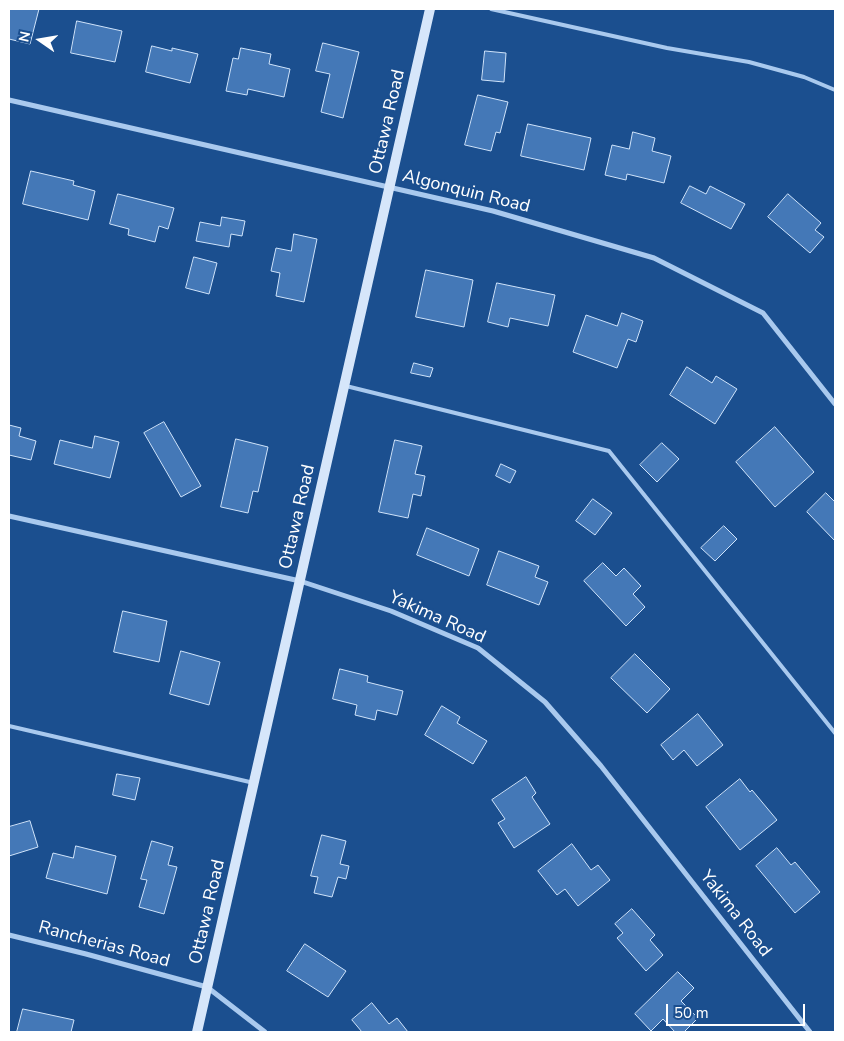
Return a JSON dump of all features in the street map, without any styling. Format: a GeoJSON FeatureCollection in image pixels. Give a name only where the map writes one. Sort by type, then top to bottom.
{"type":"FeatureCollection","features":[{"type":"Feature","properties":{"kind":"street","name":"Ottawa Road"},"geometry":{"type":"LineString","coordinates":[[197,1032],[430,9]]}},
{"type":"Feature","properties":{"kind":"street","name":"Algonquin Road"},"geometry":{"type":"LineString","coordinates":[[9,100],[493,211],[654,258],[763,313],[835,404]]}},
{"type":"Feature","properties":{"kind":"street","name":"Yakima Road"},"geometry":{"type":"LineString","coordinates":[[9,516],[300,581],[392,611],[478,648],[545,702],[601,766],[810,1032]]}},
{"type":"Feature","properties":{"kind":"street","name":"Rancherias Road"},"geometry":{"type":"LineString","coordinates":[[9,935],[207,987],[265,1032]]}},
{"type":"Feature","properties":{"kind":"lane"},"geometry":{"type":"LineString","coordinates":[[491,9],[667,48],[749,62],[804,78],[835,90]]}},
{"type":"Feature","properties":{"kind":"lane"},"geometry":{"type":"LineString","coordinates":[[344,386],[609,451],[835,733]]}},
{"type":"Feature","properties":{"kind":"lane"},"geometry":{"type":"LineString","coordinates":[[9,726],[254,783]]}},
{"type":"Feature","properties":{"kind":"building"},"geometry":{"type":"Polygon","coordinates":[[[9,9],[39,9],[30,44],[9,39],[9,9]]]}},
{"type":"Feature","properties":{"kind":"building"},"geometry":{"type":"Polygon","coordinates":[[[77,21],[122,31],[115,62],[71,53],[77,21]]]}},
{"type":"Feature","properties":{"kind":"building"},"geometry":{"type":"Polygon","coordinates":[[[323,43],[359,52],[343,118],[321,112],[330,74],[316,71],[323,43]]]}},
{"type":"Feature","properties":{"kind":"building"},"geometry":{"type":"Polygon","coordinates":[[[152,46],[198,54],[190,83],[146,72],[152,46]]]}},
{"type":"Feature","properties":{"kind":"building"},"geometry":{"type":"Polygon","coordinates":[[[241,48],[271,54],[269,64],[290,69],[284,97],[248,89],[247,95],[226,91],[233,58],[238,59],[241,48]]]}},
{"type":"Feature","properties":{"kind":"building"},"geometry":{"type":"Polygon","coordinates":[[[485,51],[506,53],[504,82],[482,80],[485,51]]]}},
{"type":"Feature","properties":{"kind":"building"},"geometry":{"type":"Polygon","coordinates":[[[478,95],[508,102],[500,133],[496,132],[491,151],[465,145],[478,95]]]}},
{"type":"Feature","properties":{"kind":"building"},"geometry":{"type":"Polygon","coordinates":[[[528,124],[591,138],[584,170],[521,156],[528,124]]]}},
{"type":"Feature","properties":{"kind":"building"},"geometry":{"type":"Polygon","coordinates":[[[633,132],[655,138],[652,151],[671,156],[664,183],[627,174],[626,180],[605,175],[612,145],[629,149],[633,132]]]}},
{"type":"Feature","properties":{"kind":"building"},"geometry":{"type":"Polygon","coordinates":[[[31,171],[74,181],[73,185],[95,191],[88,220],[23,204],[31,171]]]}},
{"type":"Feature","properties":{"kind":"building"},"geometry":{"type":"Polygon","coordinates":[[[690,186],[706,194],[710,186],[745,204],[731,229],[681,203],[690,186]]]}},
{"type":"Feature","properties":{"kind":"building"},"geometry":{"type":"Polygon","coordinates":[[[118,194],[174,208],[168,229],[159,226],[155,242],[128,235],[129,229],[110,224],[118,194]]]}},
{"type":"Feature","properties":{"kind":"building"},"geometry":{"type":"Polygon","coordinates":[[[788,194],[821,223],[815,230],[824,237],[810,253],[768,217],[788,194]]]}},
{"type":"Feature","properties":{"kind":"building"},"geometry":{"type":"Polygon","coordinates":[[[222,217],[245,221],[242,236],[231,234],[229,247],[196,241],[200,222],[220,226],[222,217]]]}},
{"type":"Feature","properties":{"kind":"building"},"geometry":{"type":"Polygon","coordinates":[[[294,234],[317,239],[304,302],[276,296],[280,273],[271,271],[276,248],[291,251],[294,234]]]}},
{"type":"Feature","properties":{"kind":"building"},"geometry":{"type":"Polygon","coordinates":[[[194,257],[217,263],[209,294],[186,288],[194,257]]]}},
{"type":"Feature","properties":{"kind":"building"},"geometry":{"type":"Polygon","coordinates":[[[426,270],[473,280],[464,327],[416,317],[426,270]]]}},
{"type":"Feature","properties":{"kind":"building"},"geometry":{"type":"Polygon","coordinates":[[[497,283],[555,295],[548,326],[510,318],[508,327],[488,322],[497,283]]]}},
{"type":"Feature","properties":{"kind":"building"},"geometry":{"type":"Polygon","coordinates":[[[622,313],[643,321],[636,342],[628,339],[617,368],[573,352],[586,315],[617,326],[622,313]]]}},
{"type":"Feature","properties":{"kind":"building"},"geometry":{"type":"Polygon","coordinates":[[[414,363],[433,368],[430,377],[411,373],[414,363]]]}},
{"type":"Feature","properties":{"kind":"building"},"geometry":{"type":"Polygon","coordinates":[[[687,367],[712,383],[716,376],[737,389],[715,424],[670,395],[687,367]]]}},
{"type":"Feature","properties":{"kind":"building"},"geometry":{"type":"Polygon","coordinates":[[[164,422],[201,486],[181,497],[144,433],[164,422]]]}},
{"type":"Feature","properties":{"kind":"building"},"geometry":{"type":"Polygon","coordinates":[[[9,425],[21,428],[19,436],[36,441],[31,460],[9,455],[9,425]]]}},
{"type":"Feature","properties":{"kind":"building"},"geometry":{"type":"Polygon","coordinates":[[[775,427],[814,472],[775,507],[736,462],[775,427]]]}},
{"type":"Feature","properties":{"kind":"building"},"geometry":{"type":"Polygon","coordinates":[[[95,436],[119,442],[110,478],[54,464],[60,440],[92,448],[95,436]]]}},
{"type":"Feature","properties":{"kind":"building"},"geometry":{"type":"Polygon","coordinates":[[[236,439],[268,447],[258,492],[253,491],[248,513],[221,507],[236,439]]]}},
{"type":"Feature","properties":{"kind":"building"},"geometry":{"type":"Polygon","coordinates":[[[395,440],[422,446],[415,474],[425,476],[421,496],[413,494],[408,518],[379,512],[395,440]]]}},
{"type":"Feature","properties":{"kind":"building"},"geometry":{"type":"Polygon","coordinates":[[[662,443],[679,459],[657,482],[640,465],[662,443]]]}},
{"type":"Feature","properties":{"kind":"building"},"geometry":{"type":"Polygon","coordinates":[[[501,464],[516,471],[510,483],[496,476],[501,464]]]}},
{"type":"Feature","properties":{"kind":"building"},"geometry":{"type":"Polygon","coordinates":[[[826,493],[835,502],[835,541],[807,512],[826,493]]]}},
{"type":"Feature","properties":{"kind":"building"},"geometry":{"type":"Polygon","coordinates":[[[593,499],[612,513],[595,535],[576,521],[593,499]]]}},
{"type":"Feature","properties":{"kind":"building"},"geometry":{"type":"Polygon","coordinates":[[[724,526],[737,539],[715,561],[701,548],[724,526]]]}},
{"type":"Feature","properties":{"kind":"building"},"geometry":{"type":"Polygon","coordinates":[[[427,528],[479,549],[469,576],[417,555],[427,528]]]}},
{"type":"Feature","properties":{"kind":"building"},"geometry":{"type":"Polygon","coordinates":[[[499,551],[539,566],[535,577],[548,582],[539,605],[487,585],[499,551]]]}},
{"type":"Feature","properties":{"kind":"building"},"geometry":{"type":"Polygon","coordinates":[[[603,563],[616,576],[624,568],[641,586],[633,594],[645,607],[626,626],[584,581],[603,563]]]}},
{"type":"Feature","properties":{"kind":"building"},"geometry":{"type":"Polygon","coordinates":[[[123,611],[167,621],[159,662],[114,652],[123,611]]]}},
{"type":"Feature","properties":{"kind":"building"},"geometry":{"type":"Polygon","coordinates":[[[181,651],[220,662],[209,705],[170,694],[181,651]]]}},
{"type":"Feature","properties":{"kind":"building"},"geometry":{"type":"Polygon","coordinates":[[[635,654],[670,689],[647,713],[611,678],[635,654]]]}},
{"type":"Feature","properties":{"kind":"building"},"geometry":{"type":"Polygon","coordinates":[[[340,669],[368,676],[367,682],[403,691],[397,715],[377,710],[375,720],[355,715],[357,705],[333,699],[340,669]]]}},
{"type":"Feature","properties":{"kind":"building"},"geometry":{"type":"Polygon","coordinates":[[[442,706],[460,717],[457,723],[487,741],[473,764],[425,735],[442,706]]]}},
{"type":"Feature","properties":{"kind":"building"},"geometry":{"type":"Polygon","coordinates":[[[698,714],[723,745],[697,766],[684,750],[673,760],[661,745],[698,714]]]}},
{"type":"Feature","properties":{"kind":"building"},"geometry":{"type":"Polygon","coordinates":[[[117,774],[140,778],[135,800],[113,795],[117,774]]]}},
{"type":"Feature","properties":{"kind":"building"},"geometry":{"type":"Polygon","coordinates":[[[526,777],[536,793],[532,797],[550,824],[514,848],[498,823],[505,819],[492,800],[526,777]]]}},
{"type":"Feature","properties":{"kind":"building"},"geometry":{"type":"Polygon","coordinates":[[[740,779],[750,792],[752,790],[777,820],[740,850],[706,807],[740,779]]]}},
{"type":"Feature","properties":{"kind":"building"},"geometry":{"type":"Polygon","coordinates":[[[30,821],[38,847],[9,856],[9,827],[30,821]]]}},
{"type":"Feature","properties":{"kind":"building"},"geometry":{"type":"Polygon","coordinates":[[[322,835],[346,841],[340,864],[349,866],[346,879],[338,877],[332,897],[314,893],[318,877],[311,876],[322,835]]]}},
{"type":"Feature","properties":{"kind":"building"},"geometry":{"type":"Polygon","coordinates":[[[152,841],[173,847],[168,865],[177,867],[164,914],[139,907],[147,880],[141,879],[152,841]]]}},
{"type":"Feature","properties":{"kind":"building"},"geometry":{"type":"Polygon","coordinates":[[[572,844],[591,870],[598,865],[610,880],[578,906],[565,889],[557,895],[538,871],[572,844]]]}},
{"type":"Feature","properties":{"kind":"building"},"geometry":{"type":"Polygon","coordinates":[[[76,846],[116,856],[107,894],[46,878],[53,853],[73,858],[76,846]]]}},
{"type":"Feature","properties":{"kind":"building"},"geometry":{"type":"Polygon","coordinates":[[[777,848],[791,865],[795,862],[820,892],[795,913],[756,866],[777,848]]]}},
{"type":"Feature","properties":{"kind":"building"},"geometry":{"type":"Polygon","coordinates":[[[632,909],[655,935],[650,940],[663,955],[646,971],[617,938],[623,933],[615,924],[632,909]]]}},
{"type":"Feature","properties":{"kind":"building"},"geometry":{"type":"Polygon","coordinates":[[[305,944],[346,971],[328,997],[287,971],[305,944]]]}},
{"type":"Feature","properties":{"kind":"building"},"geometry":{"type":"Polygon","coordinates":[[[678,972],[694,988],[681,1001],[698,1018],[684,1032],[675,1032],[663,1019],[651,1031],[635,1014],[678,972]]]}},
{"type":"Feature","properties":{"kind":"building"},"geometry":{"type":"Polygon","coordinates":[[[372,1003],[389,1024],[397,1018],[408,1032],[362,1032],[352,1020],[372,1003]]]}},
{"type":"Feature","properties":{"kind":"building"},"geometry":{"type":"Polygon","coordinates":[[[23,1009],[74,1020],[71,1032],[17,1032],[23,1009]]]}}]}
